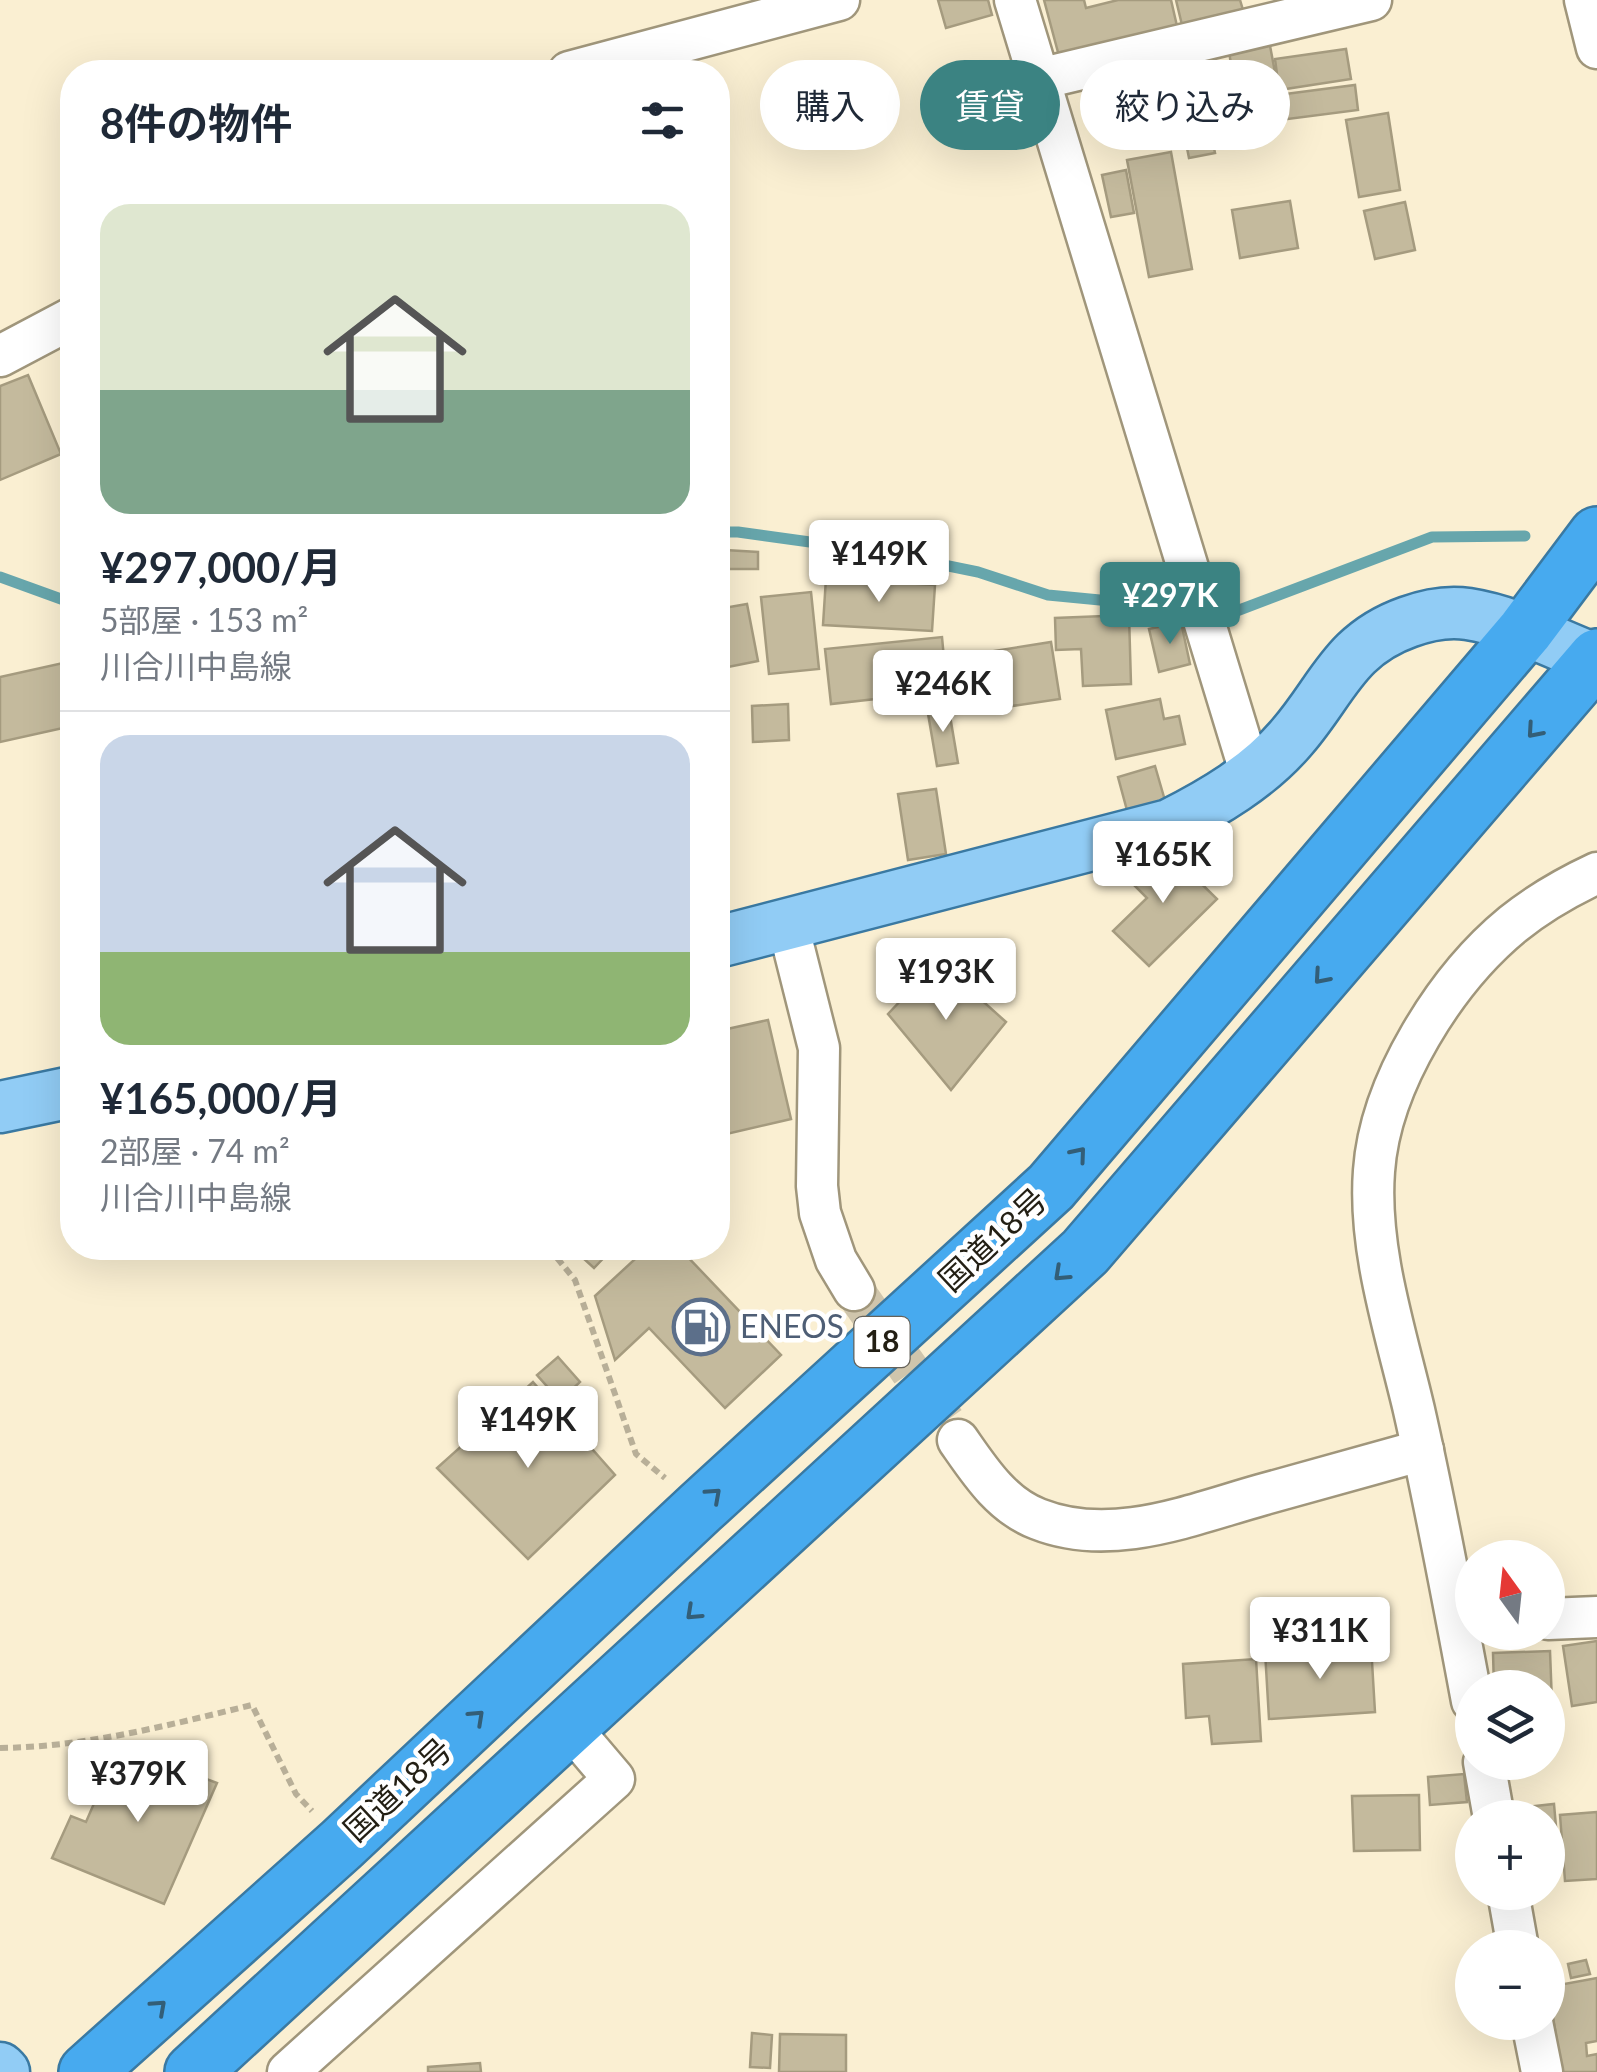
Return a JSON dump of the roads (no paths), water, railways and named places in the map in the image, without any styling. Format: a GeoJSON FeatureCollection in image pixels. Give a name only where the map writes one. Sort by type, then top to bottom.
{"type":"FeatureCollection","features":[{"type":"Feature","properties":{"kind":"highway","name":"国道18号"},"geometry":{"type":"LineString","coordinates":[[87,2072],[342,1844],[700,1508],[1051,1187],[1525,631],[1597,534]]}},
{"type":"Feature","properties":{"kind":"highway","name":"18"},"geometry":{"type":"LineString","coordinates":[[193,2072],[1084,1252],[1596,659]]}},
{"type":"Feature","properties":{"kind":"main road"},"geometry":{"type":"LineString","coordinates":[[730,939],[1169,826],[1211,805],[1292,738],[1354,653],[1385,632],[1441,613],[1490,619],[1596,659]]}},
{"type":"Feature","properties":{"kind":"main road"},"geometry":{"type":"LineString","coordinates":[[0,1107],[60,1094]]}},
{"type":"Feature","properties":{"kind":"street"},"geometry":{"type":"LineString","coordinates":[[614,60],[840,0]]}},
{"type":"Feature","properties":{"kind":"street"},"geometry":{"type":"LineString","coordinates":[[1015,0],[1033,60]]}},
{"type":"Feature","properties":{"kind":"street"},"geometry":{"type":"LineString","coordinates":[[1060,74],[1371,0]]}},
{"type":"Feature","properties":{"kind":"street"},"geometry":{"type":"LineString","coordinates":[[1586,0],[1597,48]]}},
{"type":"Feature","properties":{"kind":"street"},"geometry":{"type":"LineString","coordinates":[[1060,148],[1251,775]]}},
{"type":"Feature","properties":{"kind":"street"},"geometry":{"type":"LineString","coordinates":[[0,356],[60,324]]}},
{"type":"Feature","properties":{"kind":"street"},"geometry":{"type":"LineString","coordinates":[[1455,1582],[1375,1223],[1374,1170],[1383,1122],[1400,1074],[1432,1018],[1476,958],[1529,912],[1561,890],[1597,873]]}},
{"type":"Feature","properties":{"kind":"street"},"geometry":{"type":"LineString","coordinates":[[788,926],[819,1048],[816,1186],[820,1213],[836,1260],[854,1290]]}},
{"type":"Feature","properties":{"kind":"street"},"geometry":{"type":"LineString","coordinates":[[958,1440],[988,1482],[1014,1505],[1034,1518],[1083,1531],[1152,1525],[1423,1450]]}},
{"type":"Feature","properties":{"kind":"street"},"geometry":{"type":"LineString","coordinates":[[1565,1618],[1597,1617]]}},
{"type":"Feature","properties":{"kind":"street"},"geometry":{"type":"LineString","coordinates":[[288,2072],[614,1779],[569,1726]]}},
{"type":"Feature","properties":{"kind":"street"},"geometry":{"type":"LineString","coordinates":[[1536,2040],[1542,2072]]}},
{"type":"Feature","properties":{"kind":"waterway"},"geometry":{"type":"LineString","coordinates":[[730,532],[875,551],[978,572],[1048,595],[1162,606]]}},
{"type":"Feature","properties":{"kind":"waterway"},"geometry":{"type":"LineString","coordinates":[[1234,612],[1432,537],[1525,536]]}},
{"type":"Feature","properties":{"kind":"waterway"},"geometry":{"type":"LineString","coordinates":[[0,577],[60,599]]}},
{"type":"Feature","properties":{"kind":"tunnel"},"geometry":{"type":"LineString","coordinates":[[854,1290],[958,1440]]}},
{"type":"Feature","properties":{"kind":"place","name":"ENEOS"},"geometry":{"type":"Point","coordinates":[701,1327]}}]}
